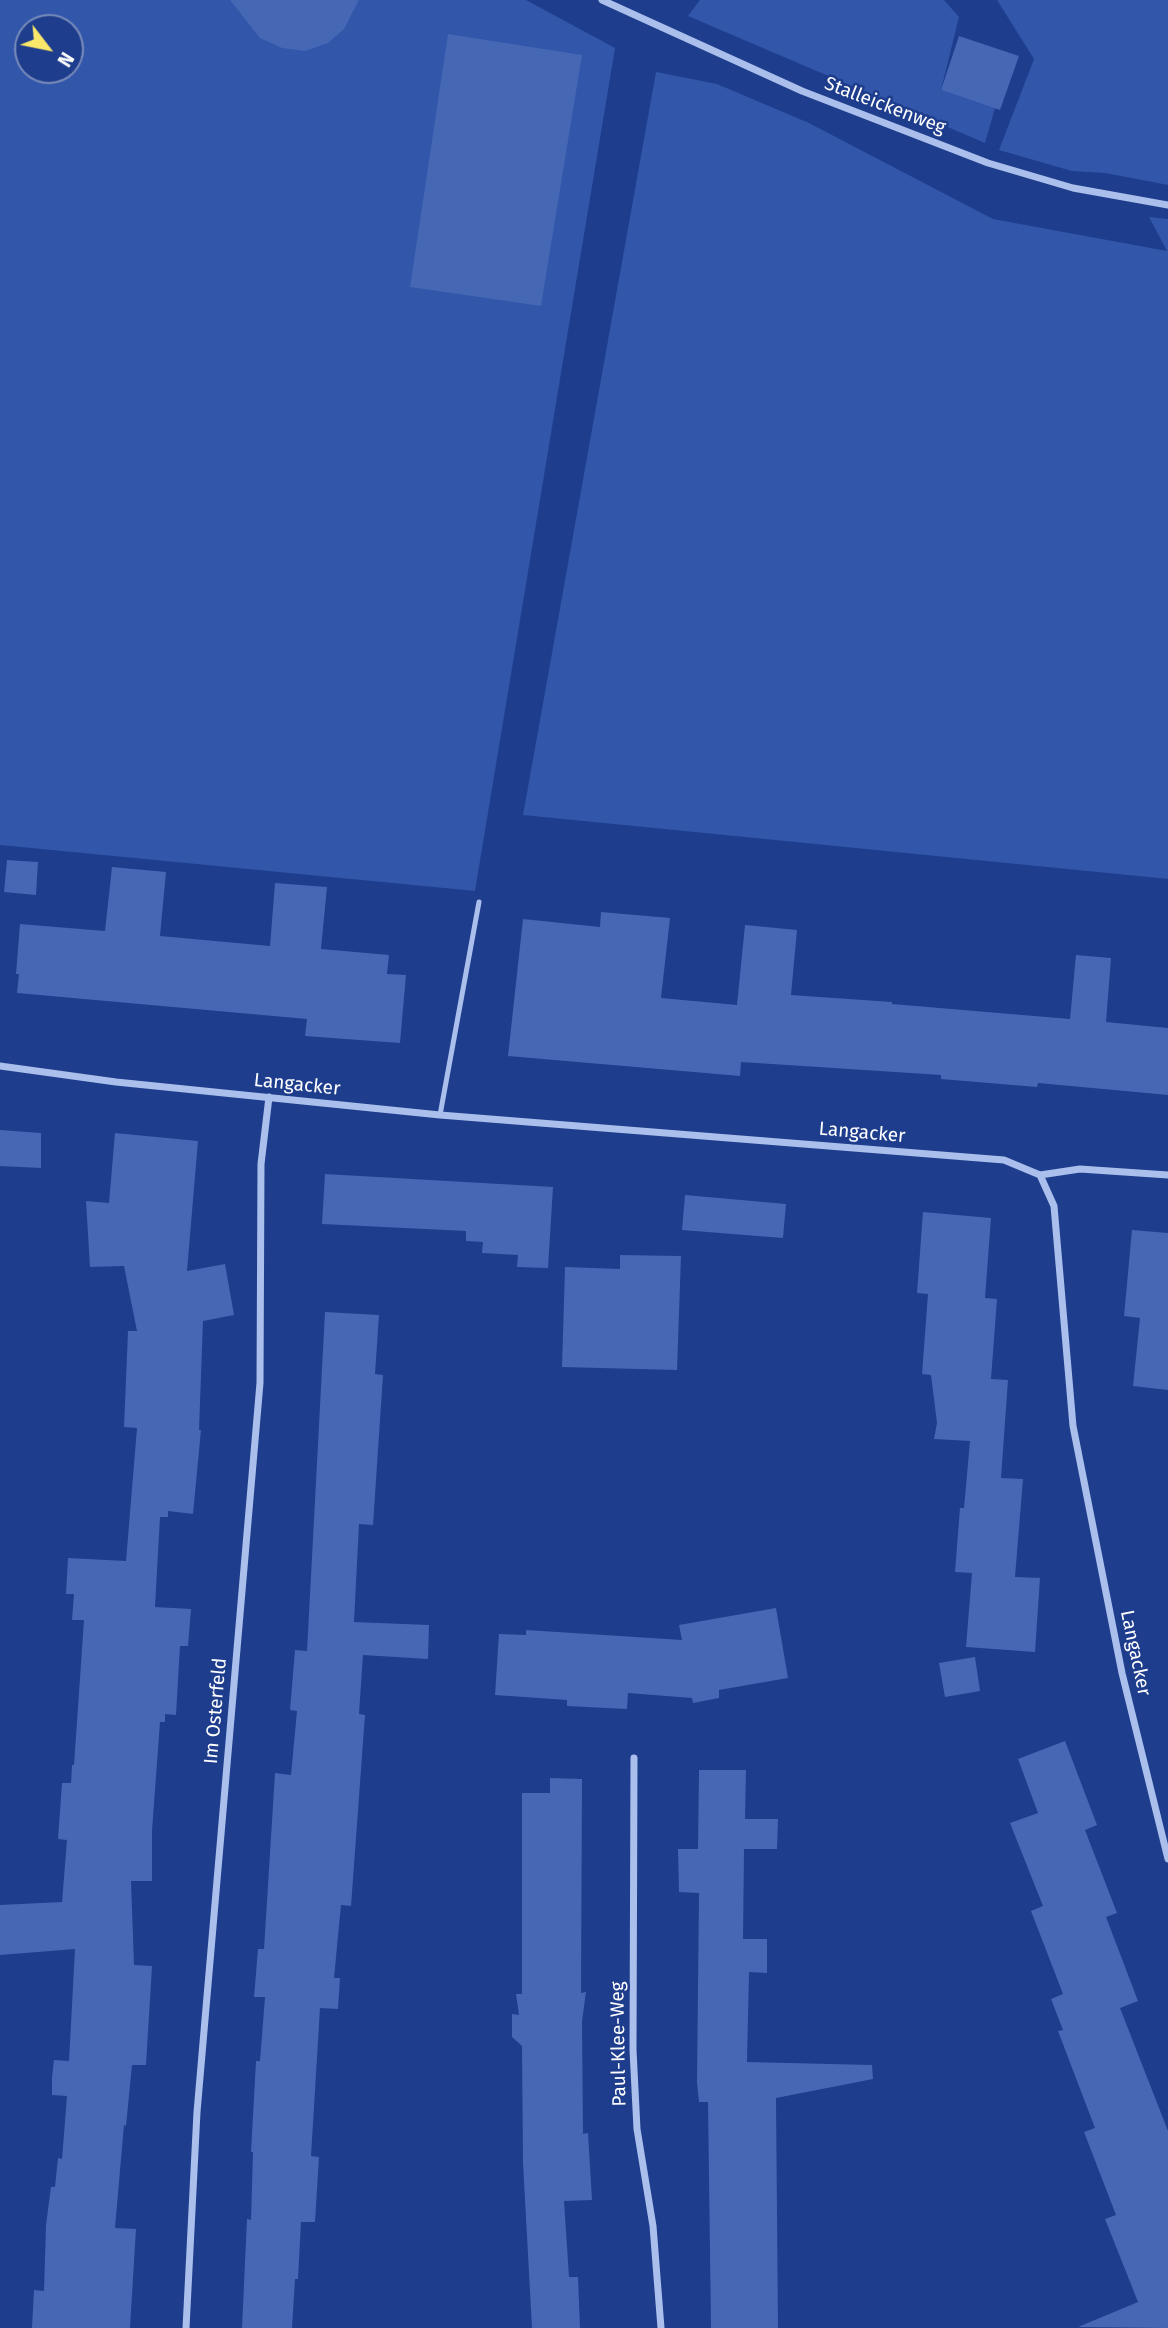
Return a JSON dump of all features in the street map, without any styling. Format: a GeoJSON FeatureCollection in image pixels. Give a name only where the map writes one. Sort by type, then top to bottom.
{"type":"FeatureCollection","features":[{"type":"Feature","properties":{"kind":"street","name":"Stalleickenweg"},"geometry":{"type":"LineString","coordinates":[[602,0],[802,90],[988,163],[1073,188],[1168,205]]}},
{"type":"Feature","properties":{"kind":"street","name":"Langacker"},"geometry":{"type":"LineString","coordinates":[[0,1066],[116,1082],[440,1115],[1004,1160],[1040,1175],[1054,1206],[1073,1426],[1122,1673],[1168,1859]]}},
{"type":"Feature","properties":{"kind":"street","name":"Im Osterfeld"},"geometry":{"type":"LineString","coordinates":[[186,2328],[197,2112],[260,1383],[261,1164],[269,1097]]}},
{"type":"Feature","properties":{"kind":"street"},"geometry":{"type":"LineString","coordinates":[[1040,1175],[1080,1169],[1168,1175]]}},
{"type":"Feature","properties":{"kind":"street","name":"Paul-Klee-Weg"},"geometry":{"type":"LineString","coordinates":[[634,1758],[633,2050],[637,2129],[653,2226],[661,2328]]}},
{"type":"Feature","properties":{"kind":"lane"},"geometry":{"type":"LineString","coordinates":[[440,1115],[479,902]]}},
{"type":"Feature","properties":{"kind":"shaded area"},"geometry":{"type":"Polygon","coordinates":[[[0,0],[526,0],[615,48],[475,891],[0,845],[0,0]]]}},
{"type":"Feature","properties":{"kind":"shaded area"},"geometry":{"type":"Polygon","coordinates":[[[700,0],[944,0],[959,17],[941,90],[995,108],[985,143],[688,16],[700,0]]]}},
{"type":"Feature","properties":{"kind":"shaded area"},"geometry":{"type":"Polygon","coordinates":[[[997,0],[1168,0],[1168,185],[1105,173],[1072,171],[999,150],[1034,59],[997,0]]]}},
{"type":"Feature","properties":{"kind":"shaded area"},"geometry":{"type":"Polygon","coordinates":[[[656,72],[717,84],[809,123],[993,219],[1167,251],[1149,217],[1168,219],[1168,879],[523,815],[656,72]]]}},
{"type":"Feature","properties":{"kind":"building"},"geometry":{"type":"Polygon","coordinates":[[[230,0],[359,0],[344,29],[328,43],[305,51],[282,48],[260,38],[230,0]]]}},
{"type":"Feature","properties":{"kind":"building"},"geometry":{"type":"Polygon","coordinates":[[[448,34],[582,55],[541,306],[410,287],[448,34]]]}},
{"type":"Feature","properties":{"kind":"building"},"geometry":{"type":"Polygon","coordinates":[[[959,36],[1019,56],[1000,110],[941,90],[959,36]]]}},
{"type":"Feature","properties":{"kind":"building"},"geometry":{"type":"Polygon","coordinates":[[[7,860],[38,862],[36,895],[4,892],[7,860]]]}},
{"type":"Feature","properties":{"kind":"building"},"geometry":{"type":"Polygon","coordinates":[[[112,867],[166,872],[160,936],[270,946],[275,883],[327,887],[321,949],[389,955],[387,974],[406,975],[400,1043],[305,1036],[307,1019],[17,993],[20,924],[105,931],[112,867]]]}},
{"type":"Feature","properties":{"kind":"building"},"geometry":{"type":"Polygon","coordinates":[[[601,912],[670,918],[661,998],[737,1005],[745,925],[797,930],[791,995],[1070,1019],[1076,955],[1111,958],[1106,1022],[1168,1028],[1168,1095],[1038,1083],[1037,1087],[941,1079],[941,1075],[741,1062],[740,1076],[508,1056],[523,919],[600,927],[601,912]]]}},
{"type":"Feature","properties":{"kind":"building"},"geometry":{"type":"Polygon","coordinates":[[[0,1130],[41,1133],[41,1168],[0,1166],[0,1130]]]}},
{"type":"Feature","properties":{"kind":"building"},"geometry":{"type":"Polygon","coordinates":[[[115,1133],[198,1141],[187,1271],[225,1264],[234,1315],[203,1321],[201,1430],[193,1514],[168,1511],[168,1517],[160,1517],[155,1607],[191,1609],[188,1646],[180,1646],[176,1715],[165,1714],[165,1722],[160,1722],[152,1831],[152,1881],[131,1881],[134,1965],[152,1966],[146,2065],[132,2065],[115,2228],[136,2229],[130,2328],[32,2328],[34,2290],[44,2291],[46,2225],[51,2187],[55,2187],[58,2158],[62,2159],[67,2096],[52,2095],[52,2077],[54,2060],[69,2061],[75,1949],[0,1955],[0,1905],[62,1902],[67,1840],[58,1839],[62,1783],[71,1783],[74,1765],[84,1620],[72,1620],[74,1594],[66,1594],[68,1558],[126,1561],[137,1428],[124,1427],[128,1331],[137,1331],[124,1266],[90,1267],[86,1201],[109,1203],[115,1133]]]}},
{"type":"Feature","properties":{"kind":"building"},"geometry":{"type":"Polygon","coordinates":[[[325,1174],[553,1187],[548,1268],[517,1267],[518,1255],[482,1253],[483,1242],[466,1241],[466,1231],[322,1224],[325,1174]]]}},
{"type":"Feature","properties":{"kind":"building"},"geometry":{"type":"Polygon","coordinates":[[[685,1195],[786,1204],[783,1238],[682,1230],[685,1195]]]}},
{"type":"Feature","properties":{"kind":"building"},"geometry":{"type":"Polygon","coordinates":[[[923,1212],[991,1218],[985,1298],[997,1299],[991,1379],[1008,1380],[1001,1478],[1023,1479],[1015,1577],[1040,1578],[1035,1652],[966,1647],[972,1573],[955,1572],[960,1508],[964,1508],[970,1441],[934,1439],[937,1423],[931,1375],[922,1374],[928,1294],[917,1293],[923,1212]]]}},
{"type":"Feature","properties":{"kind":"building"},"geometry":{"type":"Polygon","coordinates":[[[1132,1230],[1168,1233],[1168,1390],[1133,1386],[1140,1318],[1124,1316],[1132,1230]]]}},
{"type":"Feature","properties":{"kind":"building"},"geometry":{"type":"Polygon","coordinates":[[[620,1255],[681,1256],[677,1370],[562,1367],[565,1267],[620,1269],[620,1255]]]}},
{"type":"Feature","properties":{"kind":"building"},"geometry":{"type":"Polygon","coordinates":[[[325,1312],[379,1315],[375,1374],[383,1375],[373,1525],[359,1524],[354,1622],[429,1625],[428,1659],[363,1655],[359,1714],[365,1715],[351,1906],[341,1905],[334,1978],[340,1978],[338,2009],[320,2008],[311,2156],[319,2157],[315,2222],[301,2222],[292,2328],[242,2328],[247,2219],[251,2220],[251,2152],[256,2061],[260,2061],[265,1997],[254,1997],[258,1949],[264,1949],[275,1773],[291,1775],[297,1711],[290,1710],[295,1650],[307,1651],[325,1312]]]}},
{"type":"Feature","properties":{"kind":"building"},"geometry":{"type":"Polygon","coordinates":[[[776,1608],[788,1678],[719,1690],[719,1698],[693,1703],[692,1698],[628,1693],[627,1709],[567,1706],[567,1700],[495,1695],[499,1634],[526,1635],[526,1630],[682,1640],[679,1625],[776,1608]]]}},
{"type":"Feature","properties":{"kind":"building"},"geometry":{"type":"Polygon","coordinates":[[[975,1657],[980,1691],[945,1697],[939,1663],[975,1657]]]}},
{"type":"Feature","properties":{"kind":"building"},"geometry":{"type":"Polygon","coordinates":[[[1065,1741],[1097,1825],[1085,1830],[1117,1913],[1106,1917],[1138,2001],[1120,2008],[1168,2131],[1168,2328],[1078,2327],[1138,2302],[1105,2219],[1116,2215],[1084,2132],[1095,2128],[1058,2031],[1063,2030],[1051,1999],[1063,1994],[1031,1911],[1043,1906],[1010,1823],[1038,1813],[1018,1759],[1065,1741]]]}},
{"type":"Feature","properties":{"kind":"building"},"geometry":{"type":"Polygon","coordinates":[[[699,1770],[746,1770],[745,1819],[778,1819],[777,1849],[744,1849],[743,1939],[767,1939],[767,1973],[749,1972],[747,2062],[872,2065],[873,2079],[776,2098],[778,2328],[711,2328],[708,2102],[699,2102],[697,2082],[699,1893],[679,1892],[678,1849],[698,1849],[699,1770]]]}},
{"type":"Feature","properties":{"kind":"building"},"geometry":{"type":"Polygon","coordinates":[[[550,1778],[582,1779],[581,1993],[586,1992],[582,2021],[583,2134],[588,2133],[592,2200],[564,2201],[569,2277],[578,2277],[580,2328],[532,2328],[523,2163],[522,2046],[512,2037],[512,2014],[519,2015],[516,1994],[522,1994],[522,1793],[550,1793],[550,1778]]]}}]}
